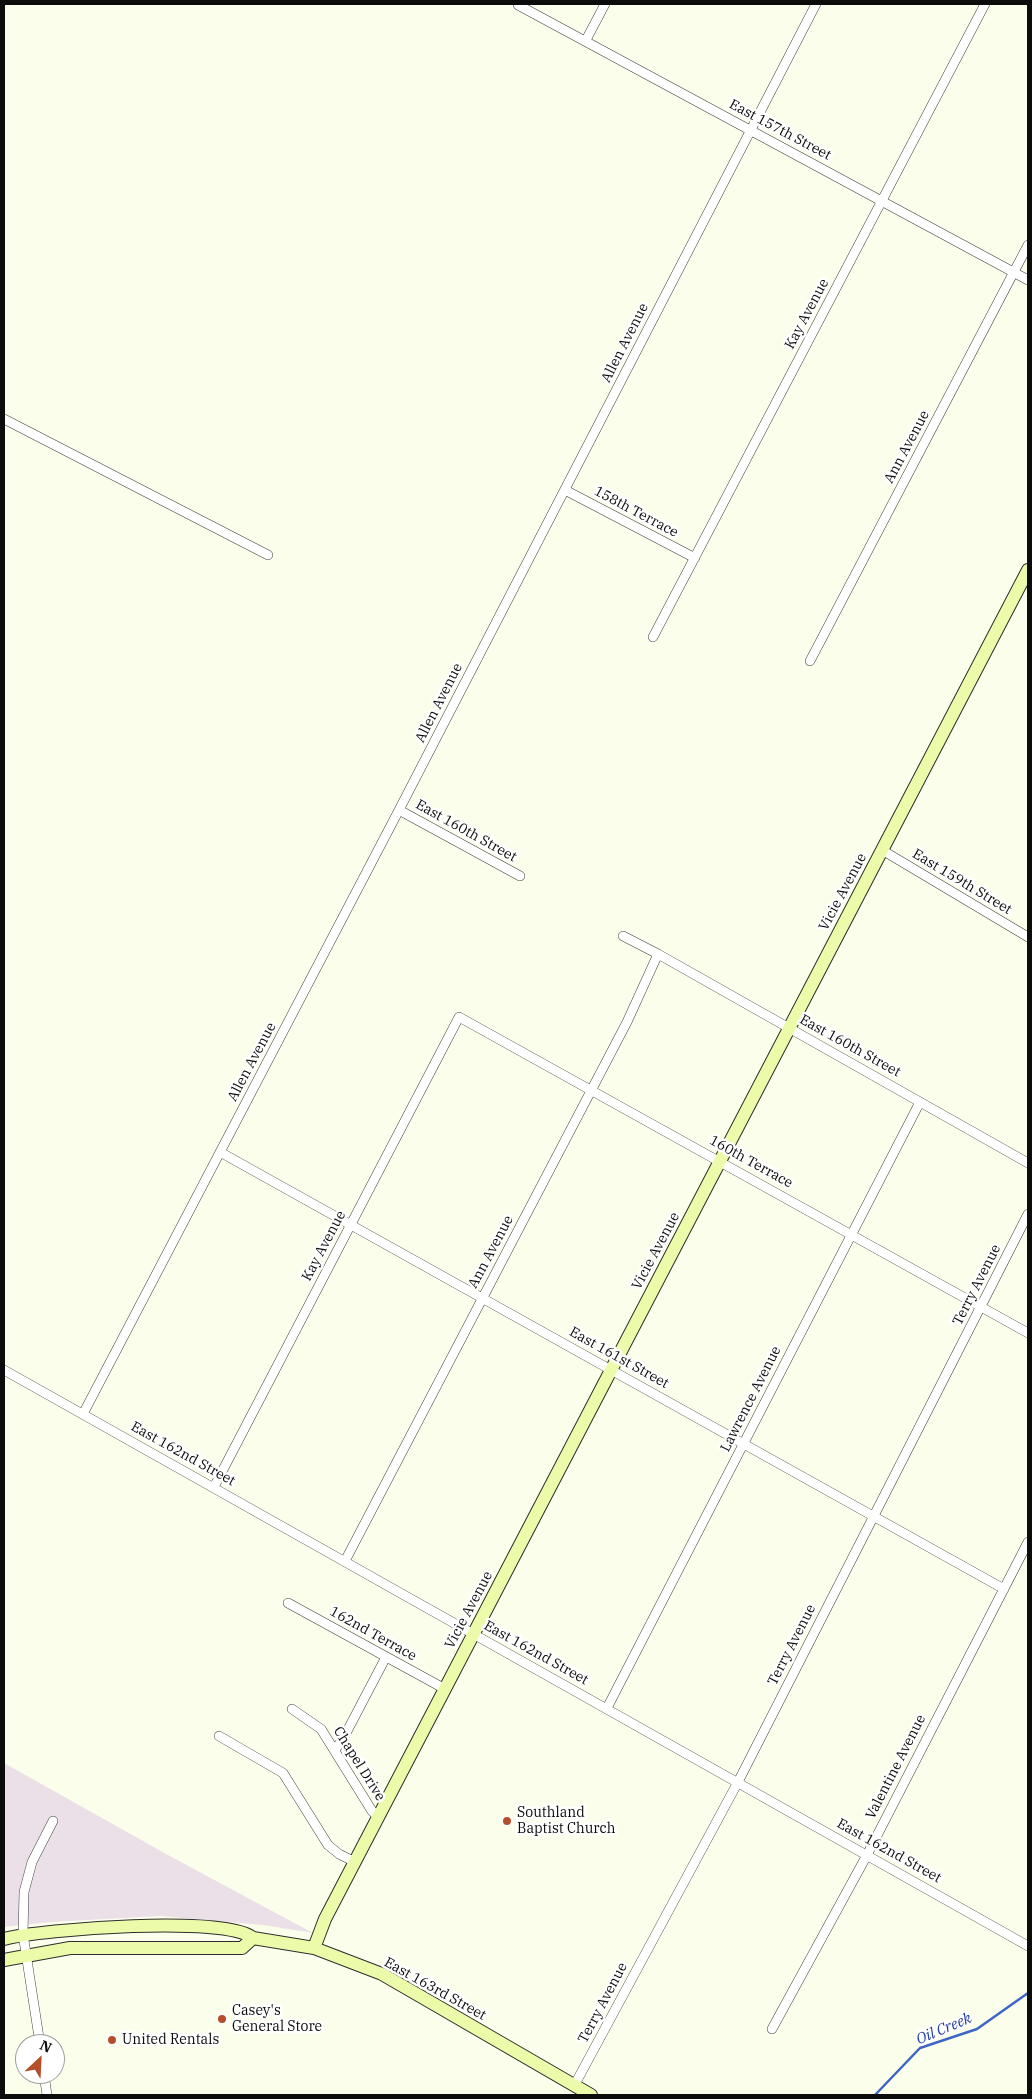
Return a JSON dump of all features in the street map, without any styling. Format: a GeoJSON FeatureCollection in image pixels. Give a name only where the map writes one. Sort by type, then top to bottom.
{"type":"FeatureCollection","features":[{"type":"Feature","properties":{"kind":"street"},"geometry":{"type":"LineString","coordinates":[[586,40],[605,4]]}},
{"type":"Feature","properties":{"kind":"street","name":"Allen Avenue"},"geometry":{"type":"LineString","coordinates":[[83,1414],[399,810],[816,4]]}},
{"type":"Feature","properties":{"kind":"street","name":"Kay Avenue"},"geometry":{"type":"LineString","coordinates":[[654,637],[985,4]]}},
{"type":"Feature","properties":{"kind":"street","name":"East 157th Street"},"geometry":{"type":"LineString","coordinates":[[518,5],[1028,280]]}},
{"type":"Feature","properties":{"kind":"street","name":"Ann Avenue"},"geometry":{"type":"LineString","coordinates":[[810,661],[1028,246]]}},
{"type":"Feature","properties":{"kind":"street"},"geometry":{"type":"LineString","coordinates":[[4,419],[268,555]]}},
{"type":"Feature","properties":{"kind":"street","name":"158th Terrace"},"geometry":{"type":"LineString","coordinates":[[565,490],[695,558]]}},
{"type":"Feature","properties":{"kind":"street","name":"Vicie Avenue"},"geometry":{"type":"LineString","coordinates":[[314,1948],[325,1919],[1028,570]]}},
{"type":"Feature","properties":{"kind":"street","name":"East 160th Street"},"geometry":{"type":"LineString","coordinates":[[399,810],[520,876]]}},
{"type":"Feature","properties":{"kind":"street","name":"East 159th Street"},"geometry":{"type":"LineString","coordinates":[[882,850],[1028,937]]}},
{"type":"Feature","properties":{"kind":"street","name":"East 160th Street"},"geometry":{"type":"LineString","coordinates":[[623,936],[1028,1163]]}},
{"type":"Feature","properties":{"kind":"street","name":"Ann Avenue"},"geometry":{"type":"LineString","coordinates":[[345,1561],[627,1022],[658,954]]}},
{"type":"Feature","properties":{"kind":"street","name":"Kay Avenue"},"geometry":{"type":"LineString","coordinates":[[214,1487],[459,1017]]}},
{"type":"Feature","properties":{"kind":"street","name":"160th Terrace"},"geometry":{"type":"LineString","coordinates":[[459,1017],[1028,1333]]}},
{"type":"Feature","properties":{"kind":"street","name":"Lawrence Avenue"},"geometry":{"type":"LineString","coordinates":[[607,1708],[920,1102]]}},
{"type":"Feature","properties":{"kind":"street","name":"East 161st Street"},"geometry":{"type":"LineString","coordinates":[[220,1152],[744,1442],[1004,1589]]}},
{"type":"Feature","properties":{"kind":"street","name":"Terry Avenue"},"geometry":{"type":"LineString","coordinates":[[574,2086],[738,1782],[1028,1214]]}},
{"type":"Feature","properties":{"kind":"street","name":"East 162nd Street"},"geometry":{"type":"LineString","coordinates":[[4,1370],[1028,1946]]}},
{"type":"Feature","properties":{"kind":"street","name":"Valentine Avenue"},"geometry":{"type":"LineString","coordinates":[[772,2030],[867,1855],[1028,1542]]}},
{"type":"Feature","properties":{"kind":"street","name":"162nd Terrace"},"geometry":{"type":"LineString","coordinates":[[288,1603],[445,1689]]}},
{"type":"Feature","properties":{"kind":"street"},"geometry":{"type":"LineString","coordinates":[[335,1750],[344,1737],[386,1657]]}},
{"type":"Feature","properties":{"kind":"street","name":"Chapel Drive"},"geometry":{"type":"LineString","coordinates":[[292,1709],[321,1728],[372,1811],[378,1817]]}},
{"type":"Feature","properties":{"kind":"street"},"geometry":{"type":"LineString","coordinates":[[219,1736],[283,1773],[328,1845],[339,1854],[355,1862]]}},
{"type":"Feature","properties":{"kind":"street"},"geometry":{"type":"LineString","coordinates":[[39,2034],[28,1956],[23,1934],[24,1892],[30,1870],[53,1821]]}},
{"type":"Feature","properties":{"kind":"street","name":"East 163rd Street"},"geometry":{"type":"LineString","coordinates":[[4,1939],[23,1934],[141,1926],[211,1927],[247,1932],[253,1938],[314,1948],[382,1974],[591,2095]]}},
{"type":"Feature","properties":{"kind":"street"},"geometry":{"type":"LineString","coordinates":[[4,1960],[70,1948],[242,1948],[253,1938]]}},
{"type":"Feature","properties":{"kind":"shaded area"},"geometry":{"type":"Polygon","coordinates":[[[4,1763],[168,1855],[313,1933],[263,1925],[160,1916],[52,1922],[4,1927],[4,1763]]]}},
{"type":"Feature","properties":{"kind":"waterway","name":"Oil Creek"},"geometry":{"type":"LineString","coordinates":[[875,2095],[920,2048],[977,2029],[1028,1993]]}},
{"type":"Feature","properties":{"kind":"place","name":"Southland Baptist Church"},"geometry":{"type":"Point","coordinates":[507,1821]}},
{"type":"Feature","properties":{"kind":"place","name":"Casey's General Store"},"geometry":{"type":"Point","coordinates":[222,2019]}},
{"type":"Feature","properties":{"kind":"place","name":"United Rentals"},"geometry":{"type":"Point","coordinates":[112,2040]}}]}
